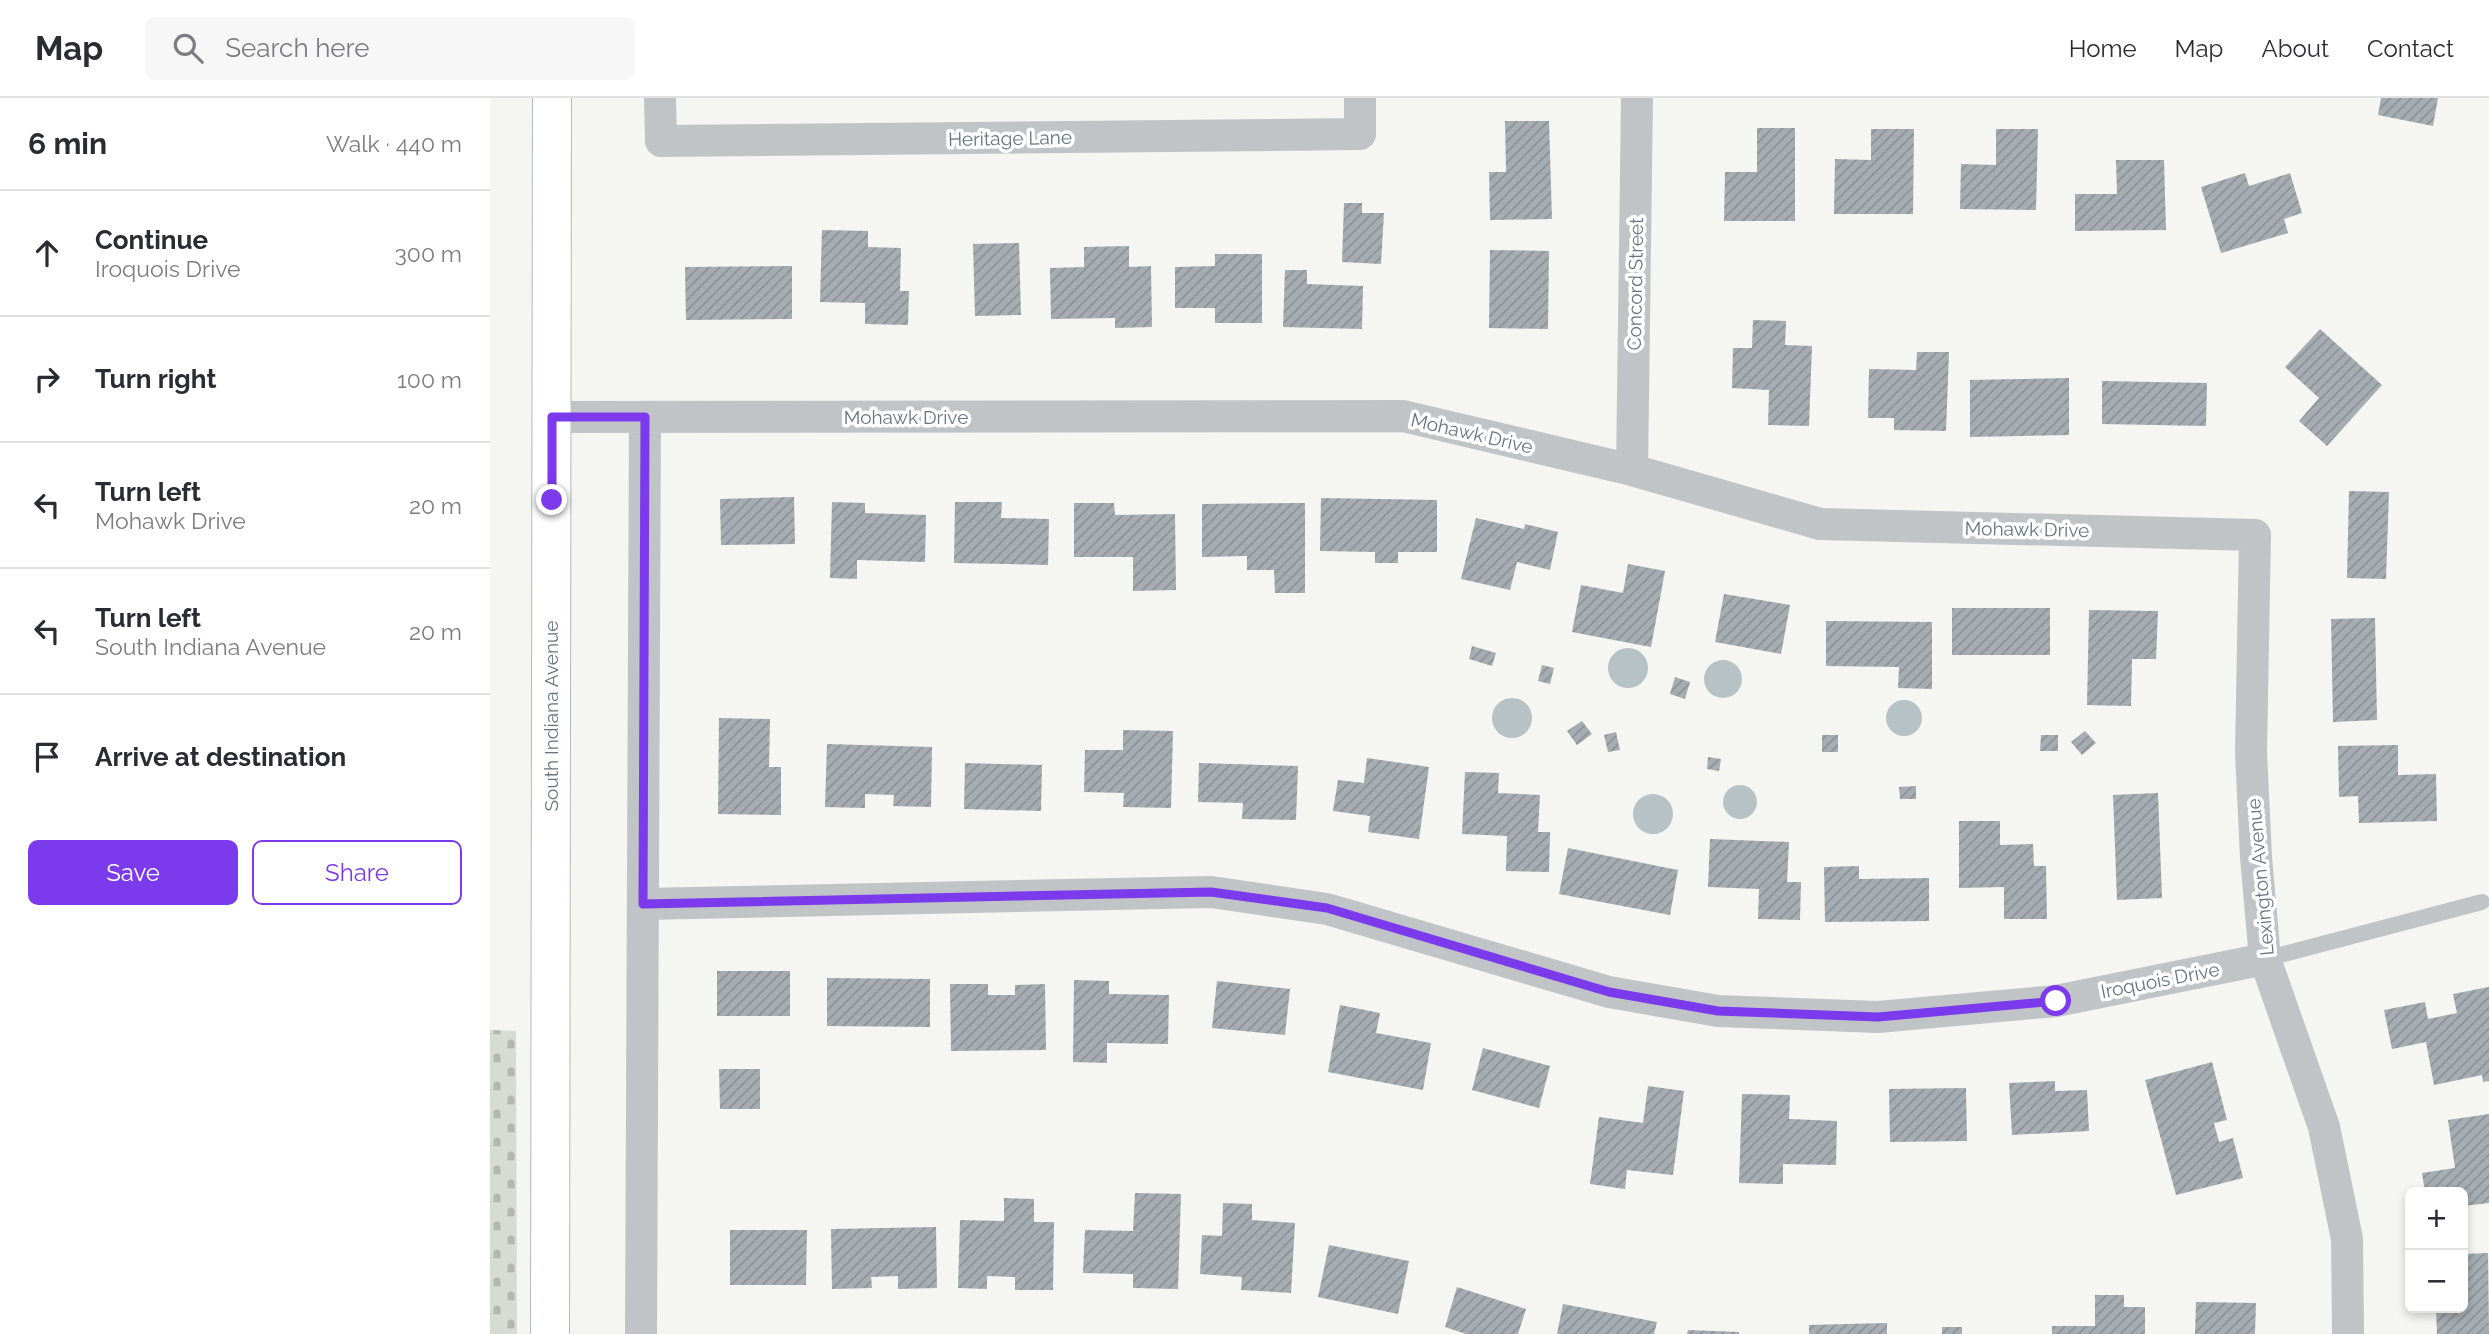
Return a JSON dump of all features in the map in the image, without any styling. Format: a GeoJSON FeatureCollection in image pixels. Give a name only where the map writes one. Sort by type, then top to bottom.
{"type":"FeatureCollection","features":[{"type":"Feature","properties":{"kind":"main road","name":"South Indiana Avenue"},"geometry":{"type":"LineString","coordinates":[[550,1334],[552,98]]}},
{"type":"Feature","properties":{"kind":"street","name":"Heritage Lane"},"geometry":{"type":"LineString","coordinates":[[660,98],[660,141],[1360,135],[1360,98]]}},
{"type":"Feature","properties":{"kind":"street","name":"Concord Street"},"geometry":{"type":"LineString","coordinates":[[1632,470],[1637,98]]}},
{"type":"Feature","properties":{"kind":"street","name":"Mohawk Drive"},"geometry":{"type":"LineString","coordinates":[[552,417],[1403,416],[1632,470],[1820,524],[2255,535]]}},
{"type":"Feature","properties":{"kind":"street"},"geometry":{"type":"LineString","coordinates":[[641,1334],[645,417]]}},
{"type":"Feature","properties":{"kind":"street","name":"Lexington Avenue"},"geometry":{"type":"LineString","coordinates":[[2255,535],[2251,752],[2256,857],[2266,959],[2324,1128],[2347,1239],[2348,1334]]}},
{"type":"Feature","properties":{"kind":"street","name":"Iroquois Drive"},"geometry":{"type":"LineString","coordinates":[[643,904],[1211,892],[1327,908],[1609,992],[1718,1011],[1864,1016],[2056,1001],[2266,959]]}},
{"type":"Feature","properties":{"kind":"lane"},"geometry":{"type":"LineString","coordinates":[[2266,959],[2482,902]]}},
{"type":"Feature","properties":{"kind":"green space"},"geometry":{"type":"Polygon","coordinates":[[[490,1030],[516,1031],[517,1334],[490,1334],[490,1030]]]}},
{"type":"Feature","properties":{"kind":"shaded area"},"geometry":{"type":"Polygon","coordinates":[[[1628,648],[1642,654],[1648,668],[1642,682],[1628,688],[1614,682],[1608,668],[1614,654],[1628,648]]]}},
{"type":"Feature","properties":{"kind":"shaded area"},"geometry":{"type":"Polygon","coordinates":[[[1723,660],[1736,666],[1742,679],[1736,692],[1723,698],[1710,692],[1704,679],[1710,666],[1723,660]]]}},
{"type":"Feature","properties":{"kind":"shaded area"},"geometry":{"type":"Polygon","coordinates":[[[1512,698],[1526,704],[1532,718],[1526,732],[1512,738],[1498,732],[1492,718],[1498,704],[1512,698]]]}},
{"type":"Feature","properties":{"kind":"shaded area"},"geometry":{"type":"Polygon","coordinates":[[[1904,700],[1917,705],[1922,718],[1917,731],[1904,736],[1891,731],[1886,718],[1891,705],[1904,700]]]}},
{"type":"Feature","properties":{"kind":"shaded area"},"geometry":{"type":"Polygon","coordinates":[[[1740,785],[1752,790],[1757,802],[1752,814],[1740,819],[1728,814],[1723,802],[1728,790],[1740,785]]]}},
{"type":"Feature","properties":{"kind":"shaded area"},"geometry":{"type":"Polygon","coordinates":[[[1653,794],[1667,800],[1673,814],[1667,828],[1653,834],[1639,828],[1633,814],[1639,800],[1653,794]]]}},
{"type":"Feature","properties":{"kind":"building"},"geometry":{"type":"Polygon","coordinates":[[[2381,98],[2438,98],[2433,126],[2378,115],[2381,98]]]}},
{"type":"Feature","properties":{"kind":"building"},"geometry":{"type":"Polygon","coordinates":[[[1505,121],[1549,121],[1552,219],[1490,220],[1489,172],[1506,172],[1505,121]]]}},
{"type":"Feature","properties":{"kind":"building"},"geometry":{"type":"Polygon","coordinates":[[[1757,128],[1795,128],[1795,221],[1724,221],[1725,172],[1757,172],[1757,128]]]}},
{"type":"Feature","properties":{"kind":"building"},"geometry":{"type":"Polygon","coordinates":[[[1871,129],[1914,129],[1913,214],[1834,214],[1835,159],[1871,160],[1871,129]]]}},
{"type":"Feature","properties":{"kind":"building"},"geometry":{"type":"Polygon","coordinates":[[[1996,129],[2038,129],[2036,210],[1960,209],[1961,164],[1996,165],[1996,129]]]}},
{"type":"Feature","properties":{"kind":"building"},"geometry":{"type":"Polygon","coordinates":[[[2116,160],[2164,160],[2166,230],[2075,231],[2075,194],[2117,194],[2116,160]]]}},
{"type":"Feature","properties":{"kind":"building"},"geometry":{"type":"Polygon","coordinates":[[[2245,173],[2249,186],[2290,173],[2302,213],[2284,219],[2288,233],[2221,253],[2201,187],[2245,173]]]}},
{"type":"Feature","properties":{"kind":"building"},"geometry":{"type":"Polygon","coordinates":[[[1344,203],[1362,203],[1362,213],[1384,213],[1381,264],[1342,262],[1344,203]]]}},
{"type":"Feature","properties":{"kind":"building"},"geometry":{"type":"Polygon","coordinates":[[[822,230],[868,231],[868,247],[901,248],[900,291],[909,291],[908,325],[865,324],[865,303],[820,302],[822,230]]]}},
{"type":"Feature","properties":{"kind":"building"},"geometry":{"type":"Polygon","coordinates":[[[1019,243],[1021,315],[975,316],[973,244],[1019,243]]]}},
{"type":"Feature","properties":{"kind":"building"},"geometry":{"type":"Polygon","coordinates":[[[1129,246],[1129,267],[1151,266],[1152,327],[1115,328],[1115,318],[1051,319],[1050,268],[1084,267],[1084,247],[1129,246]]]}},
{"type":"Feature","properties":{"kind":"building"},"geometry":{"type":"Polygon","coordinates":[[[1490,250],[1549,251],[1548,329],[1489,328],[1490,250]]]}},
{"type":"Feature","properties":{"kind":"building"},"geometry":{"type":"Polygon","coordinates":[[[1215,254],[1262,254],[1262,323],[1215,323],[1215,308],[1175,308],[1175,267],[1215,266],[1215,254]]]}},
{"type":"Feature","properties":{"kind":"building"},"geometry":{"type":"Polygon","coordinates":[[[792,266],[792,319],[686,320],[685,267],[792,266]]]}},
{"type":"Feature","properties":{"kind":"building"},"geometry":{"type":"Polygon","coordinates":[[[1285,270],[1307,270],[1307,284],[1363,286],[1362,329],[1283,327],[1285,270]]]}},
{"type":"Feature","properties":{"kind":"building"},"geometry":{"type":"Polygon","coordinates":[[[1753,320],[1786,321],[1785,345],[1812,346],[1809,426],[1768,425],[1769,390],[1732,388],[1733,348],[1752,348],[1753,320]]]}},
{"type":"Feature","properties":{"kind":"building"},"geometry":{"type":"Polygon","coordinates":[[[2320,329],[2382,385],[2327,446],[2299,421],[2319,398],[2285,367],[2320,329]]]}},
{"type":"Feature","properties":{"kind":"building"},"geometry":{"type":"Polygon","coordinates":[[[1917,352],[1949,352],[1946,431],[1894,430],[1894,418],[1868,418],[1869,369],[1916,370],[1917,352]]]}},
{"type":"Feature","properties":{"kind":"building"},"geometry":{"type":"Polygon","coordinates":[[[2069,378],[2069,435],[1970,437],[1970,380],[2069,378]]]}},
{"type":"Feature","properties":{"kind":"building"},"geometry":{"type":"Polygon","coordinates":[[[2102,381],[2207,383],[2206,426],[2102,424],[2102,381]]]}},
{"type":"Feature","properties":{"kind":"building"},"geometry":{"type":"Polygon","coordinates":[[[2349,491],[2389,492],[2386,579],[2347,578],[2349,491]]]}},
{"type":"Feature","properties":{"kind":"building"},"geometry":{"type":"Polygon","coordinates":[[[794,497],[795,544],[721,545],[720,499],[794,497]]]}},
{"type":"Feature","properties":{"kind":"building"},"geometry":{"type":"Polygon","coordinates":[[[1321,498],[1437,500],[1437,552],[1398,552],[1398,563],[1375,563],[1375,552],[1320,551],[1321,498]]]}},
{"type":"Feature","properties":{"kind":"building"},"geometry":{"type":"Polygon","coordinates":[[[832,502],[865,503],[865,513],[926,515],[925,562],[857,560],[857,579],[830,578],[832,502]]]}},
{"type":"Feature","properties":{"kind":"building"},"geometry":{"type":"Polygon","coordinates":[[[955,502],[1002,502],[1001,518],[1049,519],[1048,565],[954,563],[955,502]]]}},
{"type":"Feature","properties":{"kind":"building"},"geometry":{"type":"Polygon","coordinates":[[[1074,503],[1114,503],[1115,515],[1175,514],[1176,590],[1133,591],[1133,557],[1074,557],[1074,503]]]}},
{"type":"Feature","properties":{"kind":"building"},"geometry":{"type":"Polygon","coordinates":[[[1305,503],[1305,593],[1275,593],[1274,570],[1247,570],[1247,556],[1202,557],[1202,504],[1305,503]]]}},
{"type":"Feature","properties":{"kind":"building"},"geometry":{"type":"Polygon","coordinates":[[[1476,518],[1524,529],[1525,524],[1558,532],[1550,570],[1517,562],[1510,590],[1461,579],[1476,518]]]}},
{"type":"Feature","properties":{"kind":"building"},"geometry":{"type":"Polygon","coordinates":[[[1628,564],[1665,571],[1651,647],[1572,632],[1581,585],[1623,593],[1628,564]]]}},
{"type":"Feature","properties":{"kind":"building"},"geometry":{"type":"Polygon","coordinates":[[[1724,594],[1790,605],[1781,654],[1715,642],[1724,594]]]}},
{"type":"Feature","properties":{"kind":"building"},"geometry":{"type":"Polygon","coordinates":[[[1952,608],[2050,608],[2050,655],[1952,655],[1952,608]]]}},
{"type":"Feature","properties":{"kind":"building"},"geometry":{"type":"Polygon","coordinates":[[[2089,610],[2158,611],[2156,659],[2132,659],[2131,706],[2087,705],[2089,610]]]}},
{"type":"Feature","properties":{"kind":"building"},"geometry":{"type":"Polygon","coordinates":[[[2375,618],[2377,720],[2333,722],[2331,619],[2375,618]]]}},
{"type":"Feature","properties":{"kind":"building"},"geometry":{"type":"Polygon","coordinates":[[[1826,621],[1932,622],[1932,689],[1898,688],[1899,667],[1826,666],[1826,621]]]}},
{"type":"Feature","properties":{"kind":"building"},"geometry":{"type":"Polygon","coordinates":[[[1472,646],[1496,653],[1492,666],[1469,659],[1472,646]]]}},
{"type":"Feature","properties":{"kind":"building"},"geometry":{"type":"Polygon","coordinates":[[[1542,665],[1554,668],[1550,684],[1538,681],[1542,665]]]}},
{"type":"Feature","properties":{"kind":"building"},"geometry":{"type":"Polygon","coordinates":[[[1675,677],[1690,682],[1685,699],[1670,694],[1675,677]]]}},
{"type":"Feature","properties":{"kind":"building"},"geometry":{"type":"Polygon","coordinates":[[[719,718],[770,719],[769,767],[781,767],[781,815],[718,814],[719,718]]]}},
{"type":"Feature","properties":{"kind":"building"},"geometry":{"type":"Polygon","coordinates":[[[1582,721],[1592,734],[1577,745],[1567,731],[1582,721]]]}},
{"type":"Feature","properties":{"kind":"building"},"geometry":{"type":"Polygon","coordinates":[[[1123,730],[1173,731],[1171,808],[1123,807],[1124,793],[1084,792],[1085,750],[1123,750],[1123,730]]]}},
{"type":"Feature","properties":{"kind":"building"},"geometry":{"type":"Polygon","coordinates":[[[2085,731],[2096,743],[2082,755],[2071,742],[2085,731]]]}},
{"type":"Feature","properties":{"kind":"building"},"geometry":{"type":"Polygon","coordinates":[[[1616,732],[1620,750],[1608,752],[1604,735],[1616,732]]]}},
{"type":"Feature","properties":{"kind":"building"},"geometry":{"type":"Polygon","coordinates":[[[1822,735],[1838,735],[1838,752],[1822,752],[1822,735]]]}},
{"type":"Feature","properties":{"kind":"building"},"geometry":{"type":"Polygon","coordinates":[[[2041,735],[2058,735],[2058,751],[2040,751],[2041,735]]]}},
{"type":"Feature","properties":{"kind":"building"},"geometry":{"type":"Polygon","coordinates":[[[827,744],[932,747],[931,807],[893,806],[894,795],[865,794],[865,808],[825,807],[827,744]]]}},
{"type":"Feature","properties":{"kind":"building"},"geometry":{"type":"Polygon","coordinates":[[[2398,745],[2398,775],[2436,774],[2437,821],[2359,823],[2358,796],[2339,797],[2338,746],[2398,745]]]}},
{"type":"Feature","properties":{"kind":"building"},"geometry":{"type":"Polygon","coordinates":[[[1708,757],[1721,759],[1719,771],[1707,769],[1708,757]]]}},
{"type":"Feature","properties":{"kind":"building"},"geometry":{"type":"Polygon","coordinates":[[[1367,758],[1429,767],[1419,839],[1368,832],[1370,816],[1333,811],[1338,780],[1364,783],[1367,758]]]}},
{"type":"Feature","properties":{"kind":"building"},"geometry":{"type":"Polygon","coordinates":[[[965,763],[1042,765],[1041,811],[964,809],[965,763]]]}},
{"type":"Feature","properties":{"kind":"building"},"geometry":{"type":"Polygon","coordinates":[[[1199,763],[1298,766],[1296,820],[1242,819],[1243,803],[1198,802],[1199,763]]]}},
{"type":"Feature","properties":{"kind":"building"},"geometry":{"type":"Polygon","coordinates":[[[1465,772],[1499,773],[1498,793],[1540,795],[1538,832],[1550,832],[1549,872],[1506,871],[1507,836],[1462,834],[1465,772]]]}},
{"type":"Feature","properties":{"kind":"building"},"geometry":{"type":"Polygon","coordinates":[[[1916,786],[1916,799],[1900,799],[1899,787],[1916,786]]]}},
{"type":"Feature","properties":{"kind":"building"},"geometry":{"type":"Polygon","coordinates":[[[2158,793],[2162,898],[2117,900],[2113,795],[2158,793]]]}},
{"type":"Feature","properties":{"kind":"building"},"geometry":{"type":"Polygon","coordinates":[[[1959,821],[2000,821],[2000,845],[2033,844],[2034,866],[2046,866],[2047,919],[2004,919],[2004,887],[1959,888],[1959,821]]]}},
{"type":"Feature","properties":{"kind":"building"},"geometry":{"type":"Polygon","coordinates":[[[1710,839],[1789,842],[1787,882],[1801,882],[1800,920],[1758,919],[1759,889],[1708,887],[1710,839]]]}},
{"type":"Feature","properties":{"kind":"building"},"geometry":{"type":"Polygon","coordinates":[[[1568,848],[1678,870],[1670,915],[1559,894],[1568,848]]]}},
{"type":"Feature","properties":{"kind":"building"},"geometry":{"type":"Polygon","coordinates":[[[1859,866],[1859,879],[1929,878],[1929,921],[1825,922],[1824,867],[1859,866]]]}},
{"type":"Feature","properties":{"kind":"building"},"geometry":{"type":"Polygon","coordinates":[[[717,971],[790,971],[790,1016],[717,1016],[717,971]]]}},
{"type":"Feature","properties":{"kind":"building"},"geometry":{"type":"Polygon","coordinates":[[[827,978],[930,979],[930,1027],[827,1026],[827,978]]]}},
{"type":"Feature","properties":{"kind":"building"},"geometry":{"type":"Polygon","coordinates":[[[1074,980],[1109,981],[1109,994],[1169,995],[1168,1044],[1107,1043],[1107,1063],[1073,1062],[1074,980]]]}},
{"type":"Feature","properties":{"kind":"building"},"geometry":{"type":"Polygon","coordinates":[[[1217,981],[1290,989],[1285,1035],[1212,1028],[1217,981]]]}},
{"type":"Feature","properties":{"kind":"building"},"geometry":{"type":"Polygon","coordinates":[[[950,984],[988,984],[988,995],[1015,995],[1015,985],[1045,984],[1046,1050],[951,1051],[950,984]]]}},
{"type":"Feature","properties":{"kind":"building"},"geometry":{"type":"Polygon","coordinates":[[[2489,987],[2489,1081],[2483,1082],[2482,1075],[2434,1085],[2426,1042],[2392,1049],[2384,1010],[2425,1002],[2428,1019],[2457,1013],[2453,994],[2489,987]]]}},
{"type":"Feature","properties":{"kind":"building"},"geometry":{"type":"Polygon","coordinates":[[[1340,1005],[1380,1013],[1376,1033],[1431,1043],[1423,1090],[1328,1072],[1340,1005]]]}},
{"type":"Feature","properties":{"kind":"building"},"geometry":{"type":"Polygon","coordinates":[[[1483,1048],[1550,1066],[1539,1108],[1472,1090],[1483,1048]]]}},
{"type":"Feature","properties":{"kind":"building"},"geometry":{"type":"Polygon","coordinates":[[[2212,1062],[2227,1120],[2214,1123],[2219,1142],[2233,1138],[2243,1178],[2176,1195],[2145,1080],[2212,1062]]]}},
{"type":"Feature","properties":{"kind":"building"},"geometry":{"type":"Polygon","coordinates":[[[719,1069],[760,1069],[760,1109],[720,1109],[719,1069]]]}},
{"type":"Feature","properties":{"kind":"building"},"geometry":{"type":"Polygon","coordinates":[[[2055,1081],[2055,1091],[2087,1090],[2089,1131],[2012,1135],[2009,1083],[2055,1081]]]}},
{"type":"Feature","properties":{"kind":"building"},"geometry":{"type":"Polygon","coordinates":[[[1648,1086],[1684,1091],[1673,1175],[1627,1170],[1625,1189],[1590,1184],[1599,1117],[1643,1123],[1648,1086]]]}},
{"type":"Feature","properties":{"kind":"building"},"geometry":{"type":"Polygon","coordinates":[[[1966,1088],[1967,1141],[1890,1142],[1889,1089],[1966,1088]]]}},
{"type":"Feature","properties":{"kind":"building"},"geometry":{"type":"Polygon","coordinates":[[[1742,1094],[1790,1095],[1789,1119],[1837,1121],[1836,1165],[1783,1164],[1783,1184],[1739,1183],[1742,1094]]]}},
{"type":"Feature","properties":{"kind":"building"},"geometry":{"type":"Polygon","coordinates":[[[2489,1114],[2489,1203],[2468,1205],[2468,1187],[2424,1187],[2422,1173],[2455,1168],[2448,1120],[2489,1114]]]}},
{"type":"Feature","properties":{"kind":"building"},"geometry":{"type":"Polygon","coordinates":[[[1135,1193],[1181,1194],[1178,1289],[1133,1288],[1133,1274],[1083,1273],[1085,1230],[1133,1231],[1135,1193]]]}},
{"type":"Feature","properties":{"kind":"building"},"geometry":{"type":"Polygon","coordinates":[[[1004,1198],[1034,1199],[1034,1222],[1054,1222],[1053,1290],[1015,1290],[1015,1277],[987,1276],[987,1289],[958,1288],[960,1220],[1004,1221],[1004,1198]]]}},
{"type":"Feature","properties":{"kind":"building"},"geometry":{"type":"Polygon","coordinates":[[[1223,1203],[1252,1204],[1252,1220],[1295,1223],[1291,1293],[1241,1290],[1242,1277],[1200,1274],[1202,1235],[1222,1236],[1223,1203]]]}},
{"type":"Feature","properties":{"kind":"building"},"geometry":{"type":"Polygon","coordinates":[[[936,1227],[937,1288],[898,1289],[898,1276],[871,1277],[872,1288],[832,1289],[831,1229],[936,1227]]]}},
{"type":"Feature","properties":{"kind":"building"},"geometry":{"type":"Polygon","coordinates":[[[730,1230],[807,1230],[806,1285],[730,1285],[730,1230]]]}},
{"type":"Feature","properties":{"kind":"building"},"geometry":{"type":"Polygon","coordinates":[[[1329,1245],[1409,1261],[1398,1314],[1318,1297],[1329,1245]]]}},
{"type":"Feature","properties":{"kind":"building"},"geometry":{"type":"Polygon","coordinates":[[[2488,1253],[2489,1334],[2437,1334],[2436,1313],[2468,1313],[2468,1254],[2488,1253]]]}},
{"type":"Feature","properties":{"kind":"building"},"geometry":{"type":"Polygon","coordinates":[[[1457,1287],[1526,1309],[1518,1334],[1466,1334],[1445,1327],[1457,1287]]]}},
{"type":"Feature","properties":{"kind":"building"},"geometry":{"type":"Polygon","coordinates":[[[2095,1295],[2124,1295],[2124,1307],[2145,1307],[2145,1334],[2052,1334],[2052,1326],[2095,1326],[2095,1295]]]}},
{"type":"Feature","properties":{"kind":"building"},"geometry":{"type":"Polygon","coordinates":[[[2196,1302],[2256,1303],[2255,1334],[2195,1334],[2196,1302]]]}},
{"type":"Feature","properties":{"kind":"building"},"geometry":{"type":"Polygon","coordinates":[[[1563,1304],[1657,1322],[1654,1334],[1557,1334],[1563,1304]]]}},
{"type":"Feature","properties":{"kind":"building"},"geometry":{"type":"Polygon","coordinates":[[[1887,1323],[1887,1334],[1809,1334],[1809,1325],[1887,1323]]]}},
{"type":"Feature","properties":{"kind":"building"},"geometry":{"type":"Polygon","coordinates":[[[1942,1327],[1962,1327],[1962,1334],[1942,1334],[1942,1327]]]}},
{"type":"Feature","properties":{"kind":"building"},"geometry":{"type":"Polygon","coordinates":[[[1688,1330],[1739,1332],[1739,1334],[1687,1334],[1688,1330]]]}},
{"type":"Feature","properties":{"kind":"route"},"geometry":{"type":"LineString","coordinates":[[552,500],[552,417],[645,417],[643,904],[1211,892],[1327,908],[1609,992],[1718,1011],[1878,1017],[2056,1001]]}}]}
